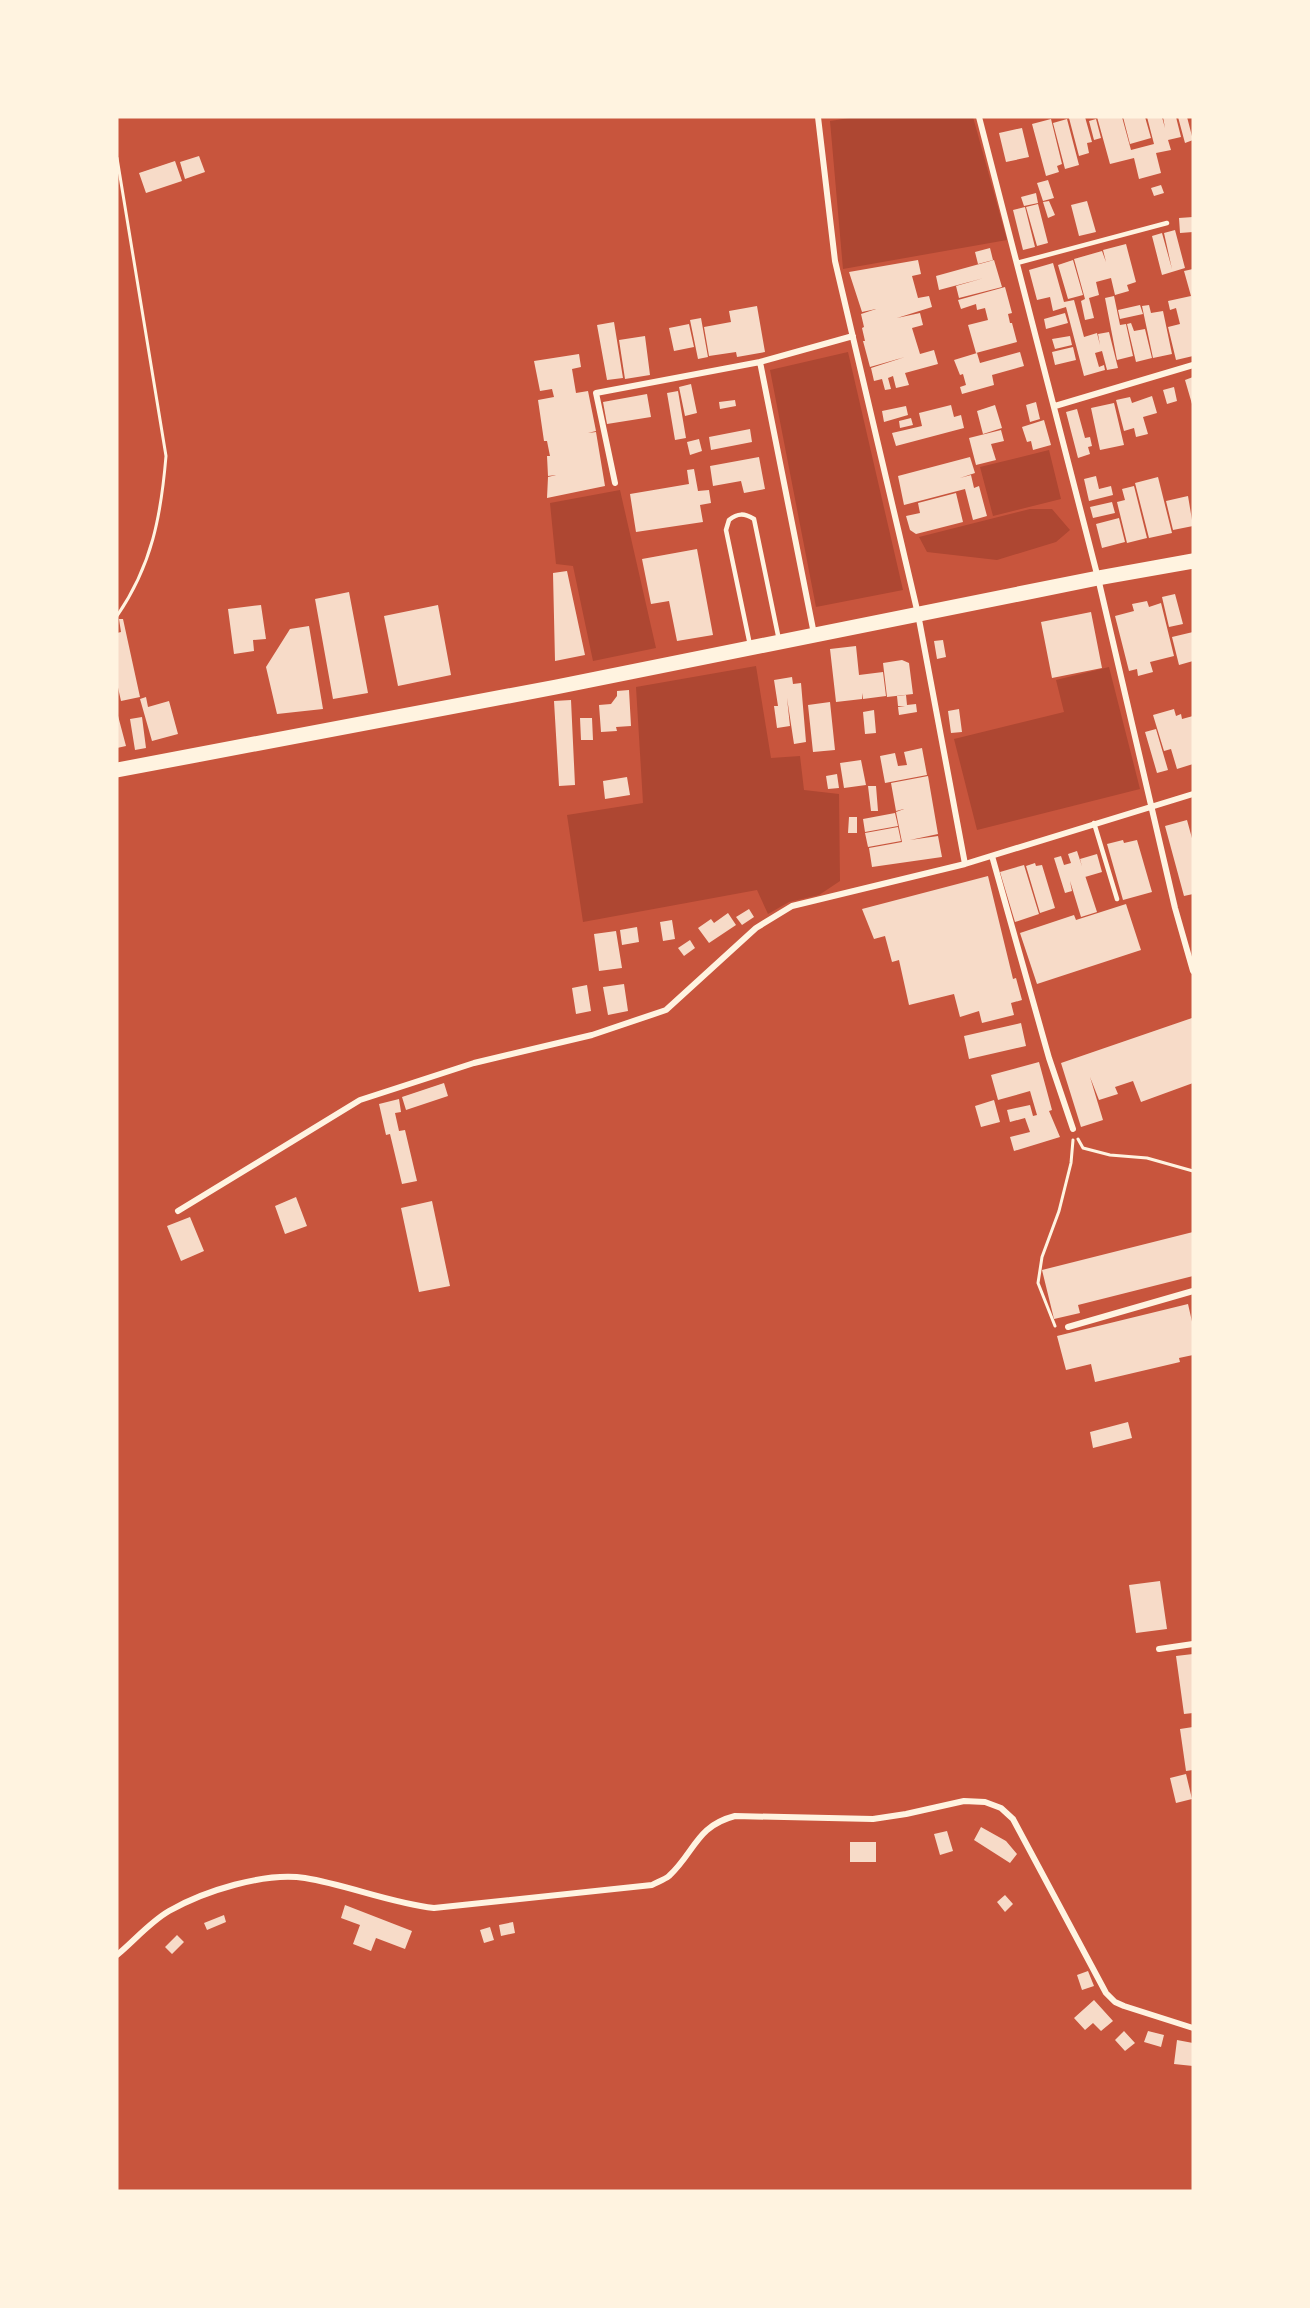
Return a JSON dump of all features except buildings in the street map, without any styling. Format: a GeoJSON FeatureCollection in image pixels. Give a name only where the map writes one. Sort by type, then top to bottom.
{"type":"FeatureCollection","features":[{"type":"Feature","properties":{"kind":"main road"},"geometry":{"type":"LineString","coordinates":[[117,770],[1193,561]]}},
{"type":"Feature","properties":{"kind":"street"},"geometry":{"type":"LineString","coordinates":[[818,117],[835,261],[918,614],[965,864]]}},
{"type":"Feature","properties":{"kind":"street"},"geometry":{"type":"LineString","coordinates":[[979,117],[1098,578],[1175,908],[1193,971]]}},
{"type":"Feature","properties":{"kind":"street"},"geometry":{"type":"LineString","coordinates":[[615,483],[596,393],[759,362],[853,336]]}},
{"type":"Feature","properties":{"kind":"street"},"geometry":{"type":"LineString","coordinates":[[759,362],[814,635]]}},
{"type":"Feature","properties":{"kind":"street"},"geometry":{"type":"LineString","coordinates":[[1054,406],[1193,365]]}},
{"type":"Feature","properties":{"kind":"street"},"geometry":{"type":"LineString","coordinates":[[178,1211],[360,1100],[474,1063],[592,1035],[666,1010],[756,928],[792,906],[965,864],[1193,794]]}},
{"type":"Feature","properties":{"kind":"street"},"geometry":{"type":"LineString","coordinates":[[992,855],[1049,1058],[1073,1129]]}},
{"type":"Feature","properties":{"kind":"street"},"geometry":{"type":"LineString","coordinates":[[1068,1327],[1193,1291]]}},
{"type":"Feature","properties":{"kind":"street"},"geometry":{"type":"LineString","coordinates":[[1159,1649],[1193,1644]]}},
{"type":"Feature","properties":{"kind":"street"},"geometry":{"type":"LineString","coordinates":[[117,1955],[168,1912],[212,1892],[267,1878],[304,1878],[412,1905],[434,1908],[652,1885],[668,1876],[700,1836],[719,1820],[735,1816],[873,1819],[964,1801],[985,1802],[1001,1808],[1012,1819],[1106,1993],[1115,2002],[1124,2006],[1193,2028]]}},
{"type":"Feature","properties":{"kind":"lane"},"geometry":{"type":"LineString","coordinates":[[1017,263],[1167,224]]}},
{"type":"Feature","properties":{"kind":"lane"},"geometry":{"type":"LineString","coordinates":[[750,647],[726,530],[729,520],[736,515],[746,514],[754,519],[780,642]]}},
{"type":"Feature","properties":{"kind":"lane"},"geometry":{"type":"LineString","coordinates":[[1094,823],[1117,899]]}},
{"type":"Feature","properties":{"kind":"path"},"geometry":{"type":"LineString","coordinates":[[117,158],[166,456],[163,503],[147,560],[129,598],[117,616]]}},
{"type":"Feature","properties":{"kind":"path"},"geometry":{"type":"LineString","coordinates":[[1073,1129],[1083,1148],[1110,1155],[1147,1158],[1193,1171]]}},
{"type":"Feature","properties":{"kind":"path"},"geometry":{"type":"LineString","coordinates":[[1068,1327],[1056,1327],[1038,1283],[1042,1257],[1059,1211],[1072,1156],[1073,1129]]}},
{"type":"Feature","properties":{"kind":"shaded area"},"geometry":{"type":"Polygon","coordinates":[[[856,117],[973,117],[1007,240],[843,269],[830,121],[856,117]]]}},
{"type":"Feature","properties":{"kind":"shaded area"},"geometry":{"type":"Polygon","coordinates":[[[848,352],[903,590],[816,607],[770,370],[848,352]]]}},
{"type":"Feature","properties":{"kind":"shaded area"},"geometry":{"type":"Polygon","coordinates":[[[1049,450],[1061,499],[993,516],[980,467],[1049,450]]]}},
{"type":"Feature","properties":{"kind":"shaded area"},"geometry":{"type":"Polygon","coordinates":[[[620,490],[656,648],[593,661],[573,566],[556,564],[550,503],[620,490]]]}},
{"type":"Feature","properties":{"kind":"shaded area"},"geometry":{"type":"Polygon","coordinates":[[[1030,509],[1052,509],[1070,530],[1056,542],[997,560],[927,552],[919,537],[1030,509]]]}},
{"type":"Feature","properties":{"kind":"shaded area"},"geometry":{"type":"Polygon","coordinates":[[[756,666],[771,758],[800,756],[804,790],[839,794],[840,881],[819,895],[789,902],[768,914],[757,890],[583,922],[567,815],[643,803],[636,687],[756,666]]]}},
{"type":"Feature","properties":{"kind":"shaded area"},"geometry":{"type":"Polygon","coordinates":[[[1109,667],[1140,789],[977,830],[954,739],[1064,712],[1056,680],[1109,667]]]}}]}
